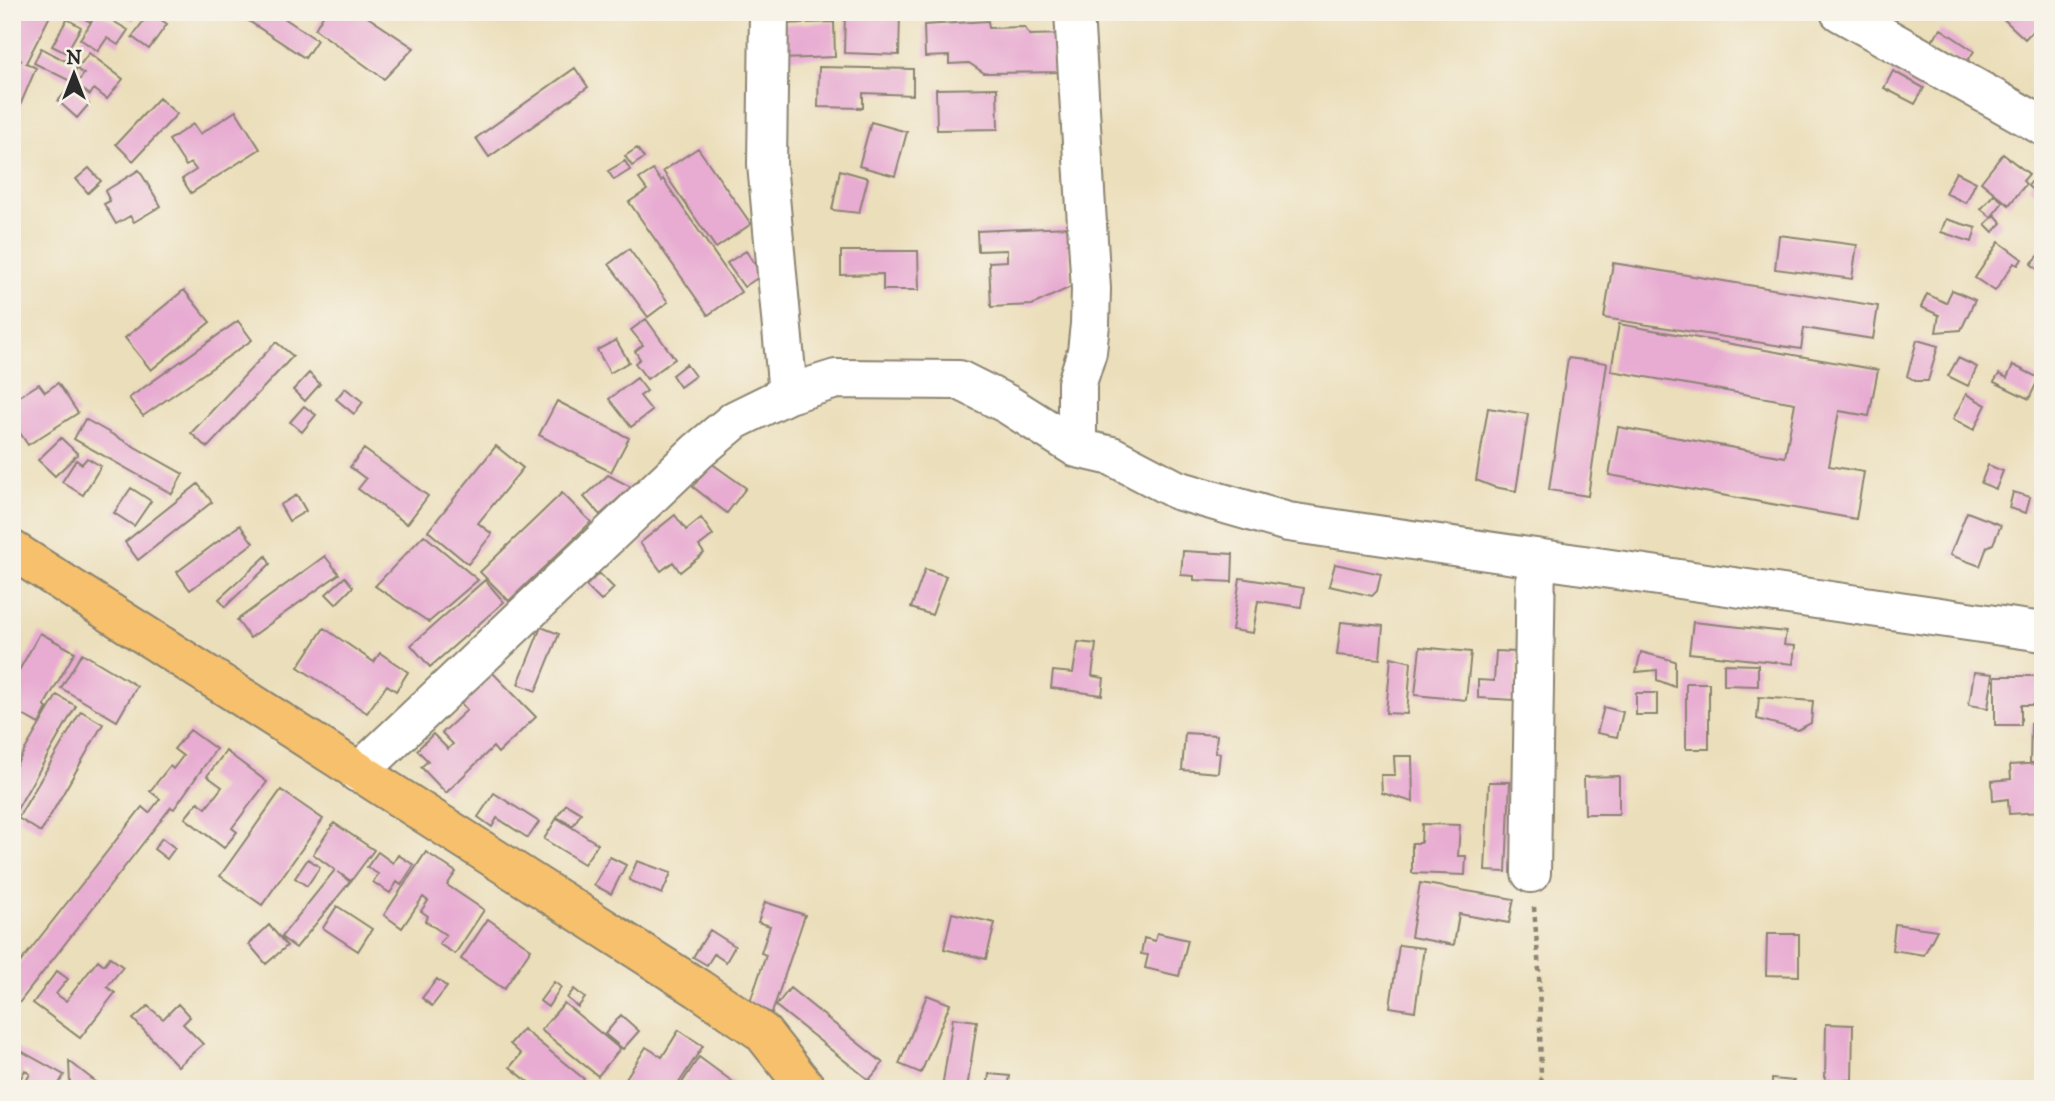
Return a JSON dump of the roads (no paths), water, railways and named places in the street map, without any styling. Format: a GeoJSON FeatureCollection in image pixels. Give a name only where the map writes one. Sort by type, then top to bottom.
{"type":"FeatureCollection","features":[{"type":"Feature","properties":{"kind":"main road"},"geometry":{"type":"LineString","coordinates":[[12,550],[762,1032],[807,1089]]}},
{"type":"Feature","properties":{"kind":"street"},"geometry":{"type":"LineString","coordinates":[[769,12],[768,164],[788,394]]}},
{"type":"Feature","properties":{"kind":"street"},"geometry":{"type":"LineString","coordinates":[[1074,12],[1091,289],[1087,352],[1077,383],[1077,448]]}},
{"type":"Feature","properties":{"kind":"street"},"geometry":{"type":"LineString","coordinates":[[1840,12],[2043,126]]}},
{"type":"Feature","properties":{"kind":"street"},"geometry":{"type":"LineString","coordinates":[[358,773],[698,451],[735,420],[788,394],[836,379],[959,380],[1007,404],[1077,448],[1112,456],[1177,490],[1288,522],[2043,632]]}},
{"type":"Feature","properties":{"kind":"street"},"geometry":{"type":"LineString","coordinates":[[1531,873],[1536,558]]}}]}
